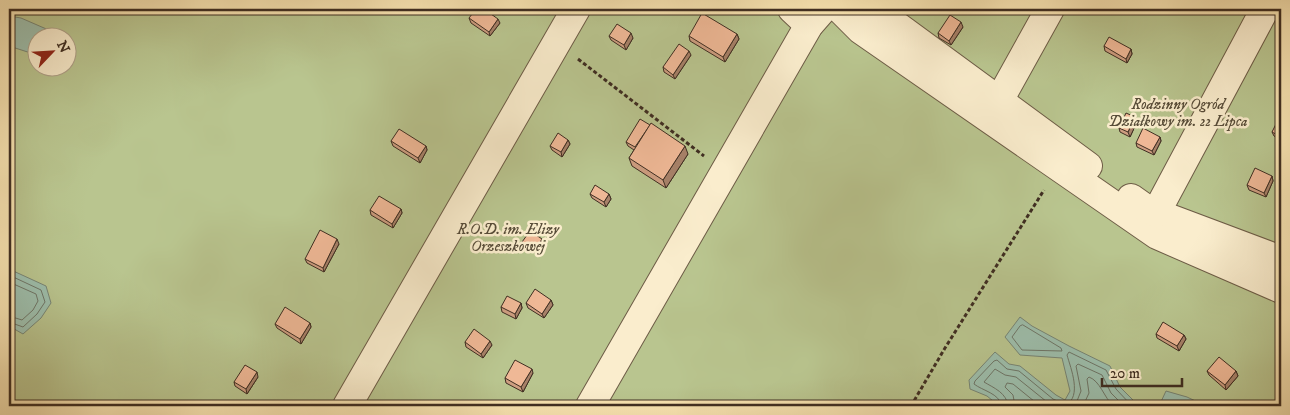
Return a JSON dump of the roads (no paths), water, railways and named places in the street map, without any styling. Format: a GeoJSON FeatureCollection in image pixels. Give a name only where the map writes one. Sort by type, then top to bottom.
{"type":"FeatureCollection","features":[{"type":"Feature","properties":{"kind":"lane"},"geometry":{"type":"LineString","coordinates":[[347,406],[576,9]]}},
{"type":"Feature","properties":{"kind":"lane"},"geometry":{"type":"LineString","coordinates":[[840,9],[861,30],[994,110],[1148,210],[1281,260]]}},
{"type":"Feature","properties":{"kind":"lane"},"geometry":{"type":"LineString","coordinates":[[874,9],[994,110],[1058,168],[1157,235],[1281,289]]}},
{"type":"Feature","properties":{"kind":"lane"},"geometry":{"type":"LineString","coordinates":[[994,110],[1050,9]]}},
{"type":"Feature","properties":{"kind":"lane"},"geometry":{"type":"LineString","coordinates":[[1156,213],[1266,9]]}},
{"type":"Feature","properties":{"kind":"lane"},"geometry":{"type":"LineString","coordinates":[[590,406],[725,172],[808,14]]}},
{"type":"Feature","properties":{"kind":"water"},"geometry":{"type":"Polygon","coordinates":[[[9,16],[21,18],[44,28],[28,28],[28,52],[9,46],[9,16]]]}},
{"type":"Feature","properties":{"kind":"water"},"geometry":{"type":"Polygon","coordinates":[[[9,269],[46,286],[51,303],[41,318],[23,334],[9,326],[9,269]]]}},
{"type":"Feature","properties":{"kind":"water"},"geometry":{"type":"Polygon","coordinates":[[[1020,317],[1032,326],[1110,366],[1120,387],[1139,406],[999,406],[987,396],[970,389],[969,380],[995,352],[1009,364],[1020,366],[1065,400],[1070,391],[1062,358],[1020,355],[1005,337],[1020,317]]]}},
{"type":"Feature","properties":{"kind":"water"},"geometry":{"type":"Polygon","coordinates":[[[1166,391],[1187,397],[1206,406],[1159,406],[1166,391]]]}},
{"type":"Feature","properties":{"kind":"park label","name":"Rodzinny Ogród Działkowy im. 22 Lipca"},"geometry":{"type":"Point","coordinates":[1178,112]}},
{"type":"Feature","properties":{"kind":"park label","name":"R.O.D. im. Elizy Orzeszkowej"},"geometry":{"type":"Point","coordinates":[508,238]}}]}
